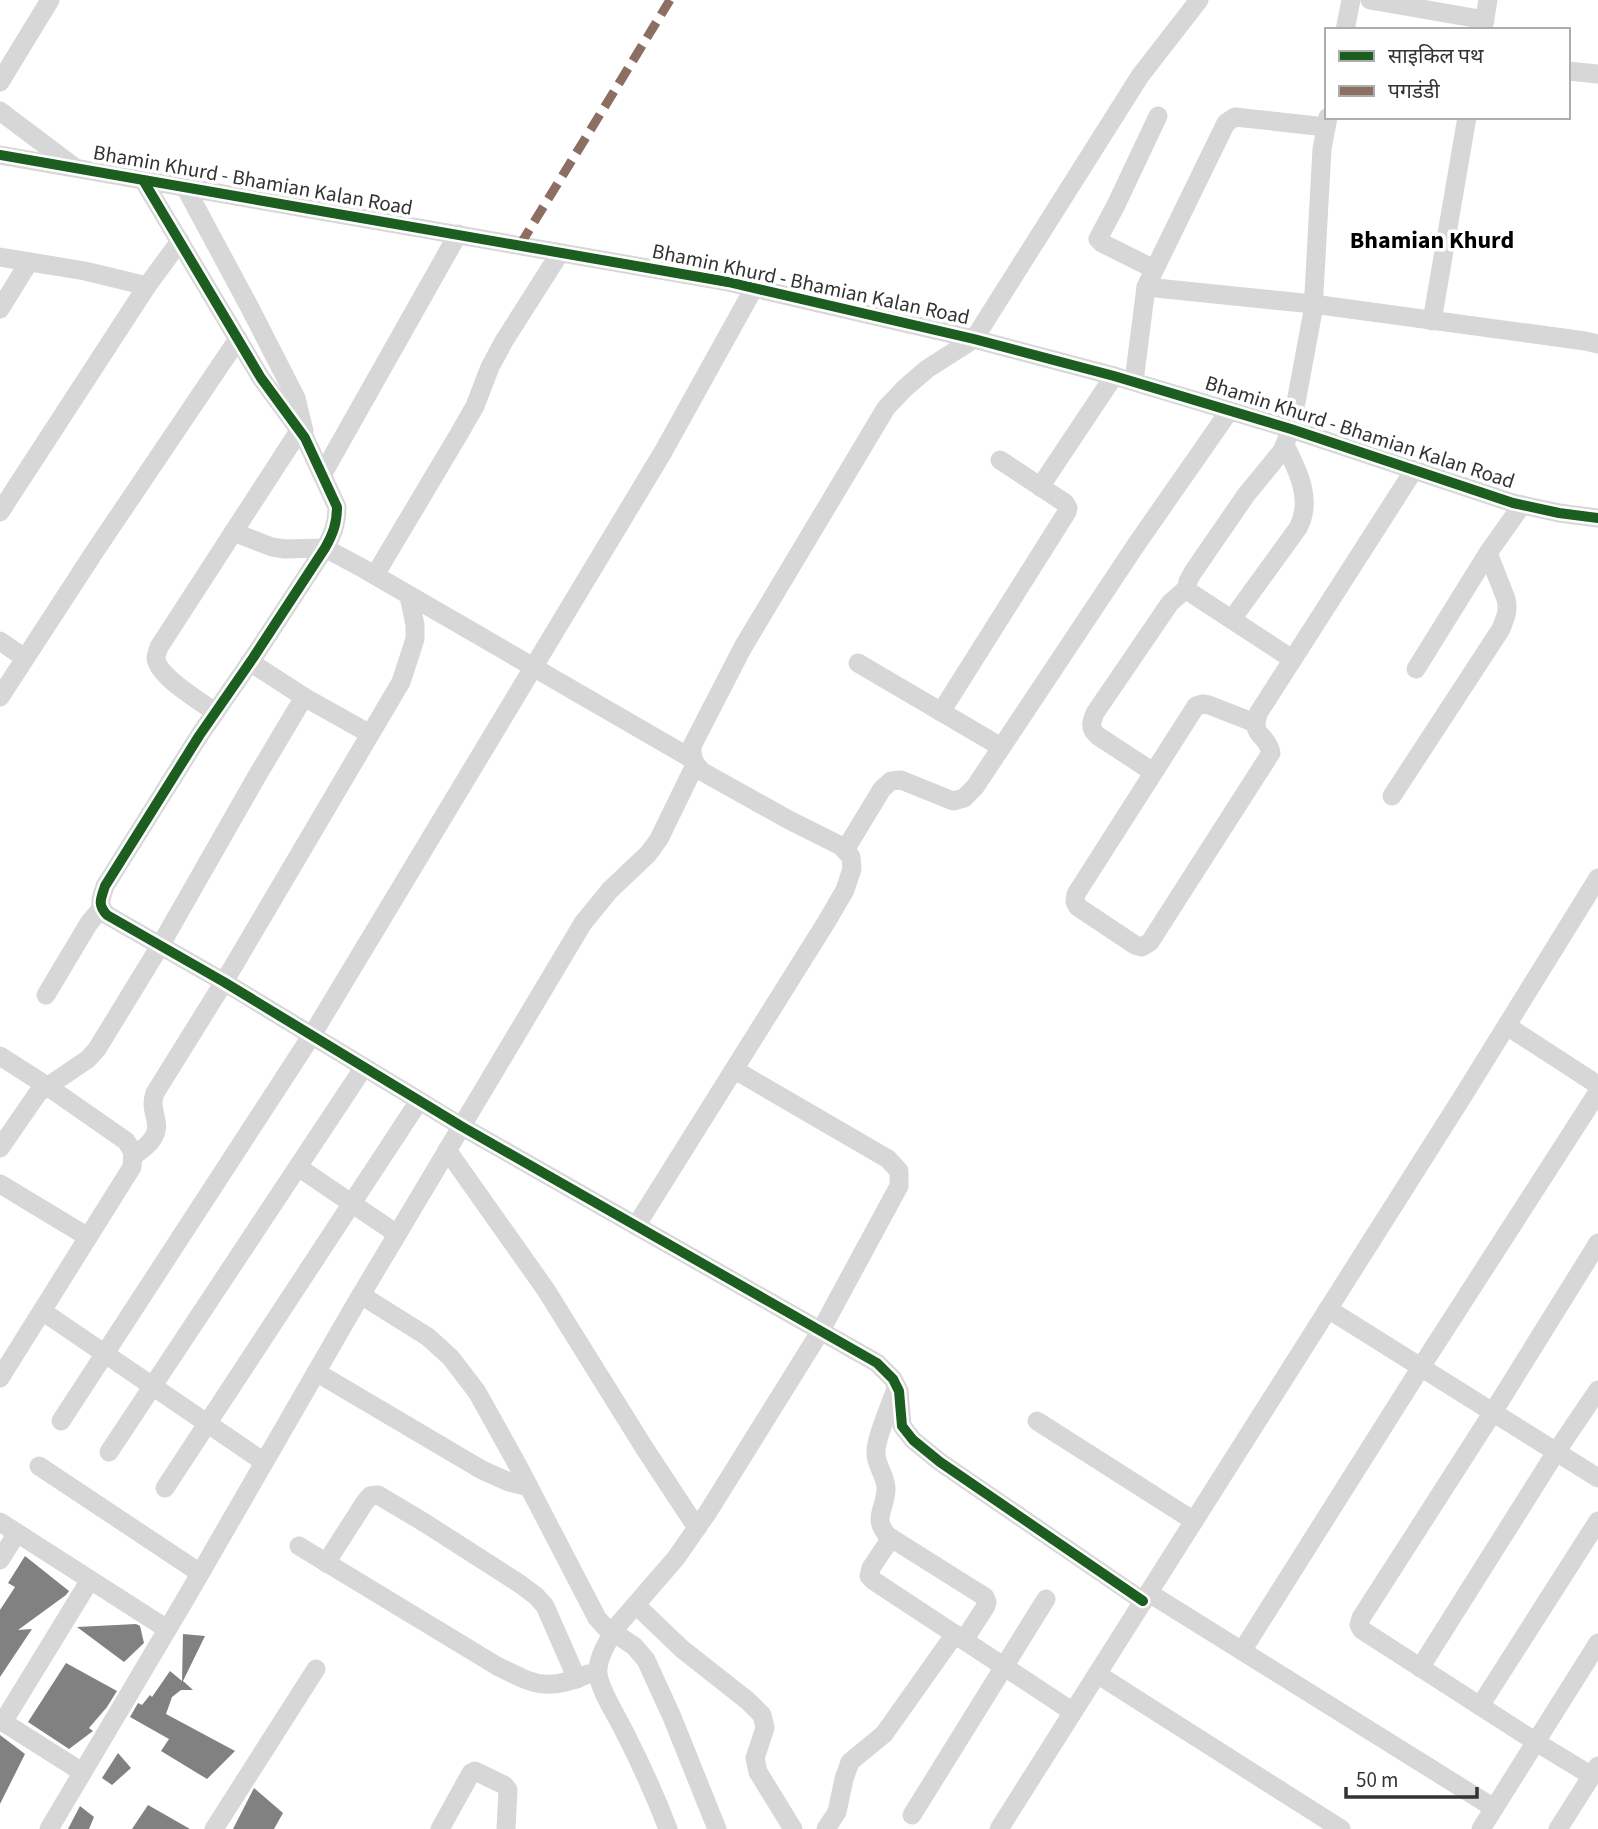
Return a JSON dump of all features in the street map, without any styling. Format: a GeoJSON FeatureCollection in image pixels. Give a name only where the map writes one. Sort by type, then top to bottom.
{"type":"FeatureCollection","features":[{"type":"Feature","properties":{"kind":"street"},"geometry":{"type":"LineString","coordinates":[[0,82],[50,0]]}},
{"type":"Feature","properties":{"kind":"street"},"geometry":{"type":"LineString","coordinates":[[49,1829],[583,922],[659,839],[694,762],[692,746],[743,647],[879,419],[905,387],[927,369],[974,339],[1140,76],[1199,0]]}},
{"type":"Feature","properties":{"kind":"street"},"geometry":{"type":"LineString","coordinates":[[1345,28],[1350,0]]}},
{"type":"Feature","properties":{"kind":"street"},"geometry":{"type":"LineString","coordinates":[[1370,0],[1484,25],[1488,0]]}},
{"type":"Feature","properties":{"kind":"street"},"geometry":{"type":"LineString","coordinates":[[1570,71],[1598,74]]}},
{"type":"Feature","properties":{"kind":"street"},"geometry":{"type":"LineString","coordinates":[[0,111],[76,169]]}},
{"type":"Feature","properties":{"kind":"street"},"geometry":{"type":"LineString","coordinates":[[1158,116],[1098,239],[1150,278],[1598,344]]}},
{"type":"Feature","properties":{"kind":"street"},"geometry":{"type":"LineString","coordinates":[[1134,382],[1150,278],[1223,127],[1236,117],[1327,122],[1322,149],[1313,304],[1288,437],[1193,572],[1187,588],[1170,603],[1095,713],[1091,723],[1092,730],[1098,736],[1153,772]]}},
{"type":"Feature","properties":{"kind":"street"},"geometry":{"type":"LineString","coordinates":[[1432,321],[1467,119]]}},
{"type":"Feature","properties":{"kind":"street","name":"Bhamin Khurd - Bhamian Kalan Road"},"geometry":{"type":"LineString","coordinates":[[0,155],[754,288],[974,339],[1114,376],[1230,410],[1288,437],[1414,470],[1522,505],[1598,518]]}},
{"type":"Feature","properties":{"kind":"street"},"geometry":{"type":"LineString","coordinates":[[143,180],[261,378],[302,434],[337,507],[337,519],[325,548],[215,712],[105,886],[100,901],[101,909],[461,1126],[877,1363],[893,1379],[899,1391],[902,1426],[913,1440],[940,1462],[1146,1597],[1242,1651],[1494,1808]]}},
{"type":"Feature","properties":{"kind":"street"},"geometry":{"type":"LineString","coordinates":[[185,187],[296,398],[302,434],[233,531],[159,647],[156,660],[162,671],[215,712]]}},
{"type":"Feature","properties":{"kind":"street"},"geometry":{"type":"LineString","coordinates":[[322,475],[457,234]]}},
{"type":"Feature","properties":{"kind":"street"},"geometry":{"type":"LineString","coordinates":[[0,512],[147,286],[180,241]]}},
{"type":"Feature","properties":{"kind":"street"},"geometry":{"type":"LineString","coordinates":[[375,575],[475,406],[504,341],[560,253]]}},
{"type":"Feature","properties":{"kind":"street"},"geometry":{"type":"LineString","coordinates":[[0,257],[85,271],[147,286]]}},
{"type":"Feature","properties":{"kind":"street"},"geometry":{"type":"LineString","coordinates":[[0,309],[29,262]]}},
{"type":"Feature","properties":{"kind":"street"},"geometry":{"type":"LineString","coordinates":[[61,1421],[312,1035],[663,452],[754,288]]}},
{"type":"Feature","properties":{"kind":"street"},"geometry":{"type":"LineString","coordinates":[[0,697],[238,339]]}},
{"type":"Feature","properties":{"kind":"street"},"geometry":{"type":"LineString","coordinates":[[1040,487],[1114,376]]}},
{"type":"Feature","properties":{"kind":"street"},"geometry":{"type":"LineString","coordinates":[[845,850],[882,789],[891,781],[901,779],[953,802],[964,798],[975,787],[1138,542],[1230,410]]}},
{"type":"Feature","properties":{"kind":"street"},"geometry":{"type":"LineString","coordinates":[[1232,619],[1303,518],[1305,502],[1288,437]]}},
{"type":"Feature","properties":{"kind":"street"},"geometry":{"type":"LineString","coordinates":[[941,712],[1068,508],[1065,503],[1000,460]]}},
{"type":"Feature","properties":{"kind":"street"},"geometry":{"type":"LineString","coordinates":[[1255,723],[1209,705],[1196,706],[1076,894],[1078,907],[1135,945],[1142,947],[1150,942],[1271,753],[1269,746],[1255,730],[1259,712],[1414,470]]}},
{"type":"Feature","properties":{"kind":"street"},"geometry":{"type":"LineString","coordinates":[[1416,669],[1488,553],[1522,505]]}},
{"type":"Feature","properties":{"kind":"street"},"geometry":{"type":"LineString","coordinates":[[233,531],[272,547],[325,548],[534,667],[694,762],[703,772],[841,846],[851,857],[852,869],[845,890],[827,921],[636,1226]]}},
{"type":"Feature","properties":{"kind":"street"},"geometry":{"type":"LineString","coordinates":[[1392,796],[1507,615],[1506,599],[1488,553]]}},
{"type":"Feature","properties":{"kind":"street"},"geometry":{"type":"LineString","coordinates":[[1187,588],[1292,659]]}},
{"type":"Feature","properties":{"kind":"street"},"geometry":{"type":"LineString","coordinates":[[133,1156],[155,1136],[157,1128],[152,1102],[155,1093],[224,982],[401,682],[415,639],[409,596]]}},
{"type":"Feature","properties":{"kind":"street"},"geometry":{"type":"LineString","coordinates":[[0,641],[25,658]]}},
{"type":"Feature","properties":{"kind":"street"},"geometry":{"type":"LineString","coordinates":[[250,662],[304,698],[370,734]]}},
{"type":"Feature","properties":{"kind":"street"},"geometry":{"type":"LineString","coordinates":[[858,663],[1001,747]]}},
{"type":"Feature","properties":{"kind":"street"},"geometry":{"type":"LineString","coordinates":[[0,1148],[38,1093],[88,1059],[97,1049],[304,698]]}},
{"type":"Feature","properties":{"kind":"street"},"geometry":{"type":"LineString","coordinates":[[999,1829],[1598,878]]}},
{"type":"Feature","properties":{"kind":"street"},"geometry":{"type":"LineString","coordinates":[[46,995],[89,923],[101,909]]}},
{"type":"Feature","properties":{"kind":"street"},"geometry":{"type":"LineString","coordinates":[[1507,1026],[1598,1085]]}},
{"type":"Feature","properties":{"kind":"street"},"geometry":{"type":"LineString","coordinates":[[0,1056],[126,1141],[133,1152],[132,1167],[0,1378]]}},
{"type":"Feature","properties":{"kind":"street"},"geometry":{"type":"LineString","coordinates":[[109,1452],[364,1067]]}},
{"type":"Feature","properties":{"kind":"street"},"geometry":{"type":"LineString","coordinates":[[668,1829],[656,1797],[606,1696],[598,1674],[601,1656],[612,1633],[676,1558],[697,1528],[820,1332],[899,1186],[899,1171],[888,1159],[736,1070]]}},
{"type":"Feature","properties":{"kind":"street"},"geometry":{"type":"LineString","coordinates":[[1242,1651],[1598,1092]]}},
{"type":"Feature","properties":{"kind":"street"},"geometry":{"type":"LineString","coordinates":[[164,1488],[419,1101]]}},
{"type":"Feature","properties":{"kind":"street"},"geometry":{"type":"LineString","coordinates":[[447,1150],[546,1290],[697,1528]]}},
{"type":"Feature","properties":{"kind":"street"},"geometry":{"type":"LineString","coordinates":[[298,1167],[397,1234]]}},
{"type":"Feature","properties":{"kind":"street"},"geometry":{"type":"LineString","coordinates":[[0,1184],[88,1237]]}},
{"type":"Feature","properties":{"kind":"street"},"geometry":{"type":"LineString","coordinates":[[1558,1829],[1595,1771],[1535,1742],[1362,1630],[1359,1625],[1598,1243]]}},
{"type":"Feature","properties":{"kind":"street"},"geometry":{"type":"LineString","coordinates":[[361,1295],[428,1337],[451,1358],[477,1392],[597,1618],[612,1633],[634,1646],[646,1660],[717,1829]]}},
{"type":"Feature","properties":{"kind":"street"},"geometry":{"type":"LineString","coordinates":[[1328,1309],[1598,1478]]}},
{"type":"Feature","properties":{"kind":"street"},"geometry":{"type":"LineString","coordinates":[[42,1311],[264,1462]]}},
{"type":"Feature","properties":{"kind":"street"},"geometry":{"type":"LineString","coordinates":[[316,1372],[482,1470],[509,1482],[529,1487]]}},
{"type":"Feature","properties":{"kind":"street"},"geometry":{"type":"LineString","coordinates":[[826,1829],[837,1812],[850,1762],[884,1734],[986,1606],[987,1601],[985,1597],[891,1538],[882,1529],[879,1518],[886,1484],[876,1457],[876,1445],[897,1387]]}},
{"type":"Feature","properties":{"kind":"street"},"geometry":{"type":"LineString","coordinates":[[1420,1668],[1556,1451],[1598,1390]]}},
{"type":"Feature","properties":{"kind":"street"},"geometry":{"type":"LineString","coordinates":[[1037,1421],[1194,1521]]}},
{"type":"Feature","properties":{"kind":"street"},"geometry":{"type":"LineString","coordinates":[[40,1466],[200,1573]]}},
{"type":"Feature","properties":{"kind":"street"},"geometry":{"type":"LineString","coordinates":[[326,1563],[365,1502],[370,1496],[377,1495],[425,1523],[536,1596],[545,1606],[577,1679]]}},
{"type":"Feature","properties":{"kind":"street"},"geometry":{"type":"LineString","coordinates":[[1480,1706],[1598,1521]]}},
{"type":"Feature","properties":{"kind":"street"},"geometry":{"type":"LineString","coordinates":[[0,1522],[167,1629]]}},
{"type":"Feature","properties":{"kind":"street"},"geometry":{"type":"LineString","coordinates":[[0,1560],[17,1533]]}},
{"type":"Feature","properties":{"kind":"street"},"geometry":{"type":"LineString","coordinates":[[891,1538],[871,1568],[869,1576],[874,1581],[1073,1712]]}},
{"type":"Feature","properties":{"kind":"street"},"geometry":{"type":"LineString","coordinates":[[299,1546],[497,1667],[526,1681],[556,1685],[598,1669]]}},
{"type":"Feature","properties":{"kind":"street"},"geometry":{"type":"LineString","coordinates":[[82,1772],[1,1721],[90,1580]]}},
{"type":"Feature","properties":{"kind":"street"},"geometry":{"type":"LineString","coordinates":[[912,1815],[1046,1599]]}},
{"type":"Feature","properties":{"kind":"street"},"geometry":{"type":"LineString","coordinates":[[635,1605],[682,1649],[762,1715],[765,1728],[755,1758],[758,1772],[793,1829]]}},
{"type":"Feature","properties":{"kind":"street"},"geometry":{"type":"LineString","coordinates":[[1480,1829],[1598,1643]]}},
{"type":"Feature","properties":{"kind":"street"},"geometry":{"type":"LineString","coordinates":[[214,1829],[316,1669]]}},
{"type":"Feature","properties":{"kind":"street"},"geometry":{"type":"LineString","coordinates":[[1097,1674],[1341,1829]]}},
{"type":"Feature","properties":{"kind":"street"},"geometry":{"type":"LineString","coordinates":[[440,1829],[471,1773],[475,1771],[508,1790],[506,1829]]}},
{"type":"Feature","properties":{"kind":"building"},"geometry":{"type":"Polygon","coordinates":[[[25,1556],[69,1591],[18,1630],[32,1629],[0,1677],[0,1610],[15,1587],[8,1583],[25,1556]]]}},
{"type":"Feature","properties":{"kind":"building"},"geometry":{"type":"Polygon","coordinates":[[[140,1626],[144,1643],[124,1662],[77,1627],[140,1626]]]}},
{"type":"Feature","properties":{"kind":"building"},"geometry":{"type":"Polygon","coordinates":[[[183,1634],[205,1636],[183,1681],[193,1690],[181,1690],[172,1697],[166,1714],[235,1751],[207,1779],[161,1751],[169,1739],[130,1717],[138,1703],[142,1705],[150,1695],[152,1697],[170,1671],[182,1681],[183,1634]]]}},
{"type":"Feature","properties":{"kind":"building"},"geometry":{"type":"Polygon","coordinates":[[[66,1663],[117,1691],[89,1728],[93,1731],[69,1749],[28,1722],[66,1663]]]}},
{"type":"Feature","properties":{"kind":"building"},"geometry":{"type":"Polygon","coordinates":[[[0,1735],[25,1754],[0,1804],[0,1735]]]}},
{"type":"Feature","properties":{"kind":"building"},"geometry":{"type":"Polygon","coordinates":[[[118,1753],[131,1768],[112,1785],[102,1778],[118,1753]]]}},
{"type":"Feature","properties":{"kind":"building"},"geometry":{"type":"Polygon","coordinates":[[[254,1788],[283,1813],[274,1829],[233,1829],[254,1788]]]}},
{"type":"Feature","properties":{"kind":"building"},"geometry":{"type":"Polygon","coordinates":[[[148,1805],[190,1829],[132,1829],[148,1805]]]}},
{"type":"Feature","properties":{"kind":"building"},"geometry":{"type":"Polygon","coordinates":[[[80,1806],[94,1817],[89,1829],[68,1829],[80,1806]]]}},
{"type":"Feature","properties":{"kind":"marked path"},"geometry":{"type":"LineString","coordinates":[[520,245],[670,0]]}},
{"type":"Feature","properties":{"kind":"cycle path"},"geometry":{"type":"LineString","coordinates":[[0,155],[728,282],[974,339],[1114,376],[1291,429],[1513,503],[1598,518]]}},
{"type":"Feature","properties":{"kind":"cycle path"},"geometry":{"type":"LineString","coordinates":[[143,180],[261,378],[305,438],[337,507],[337,513],[325,548],[199,736],[105,886],[101,901],[104,911],[461,1126],[877,1363],[893,1379],[899,1391],[902,1426],[913,1440],[940,1462],[1143,1601]]}},
{"type":"Feature","properties":{"kind":"district","name":"Bhamian Khurd"},"geometry":{"type":"Point","coordinates":[1432,240]}}]}
